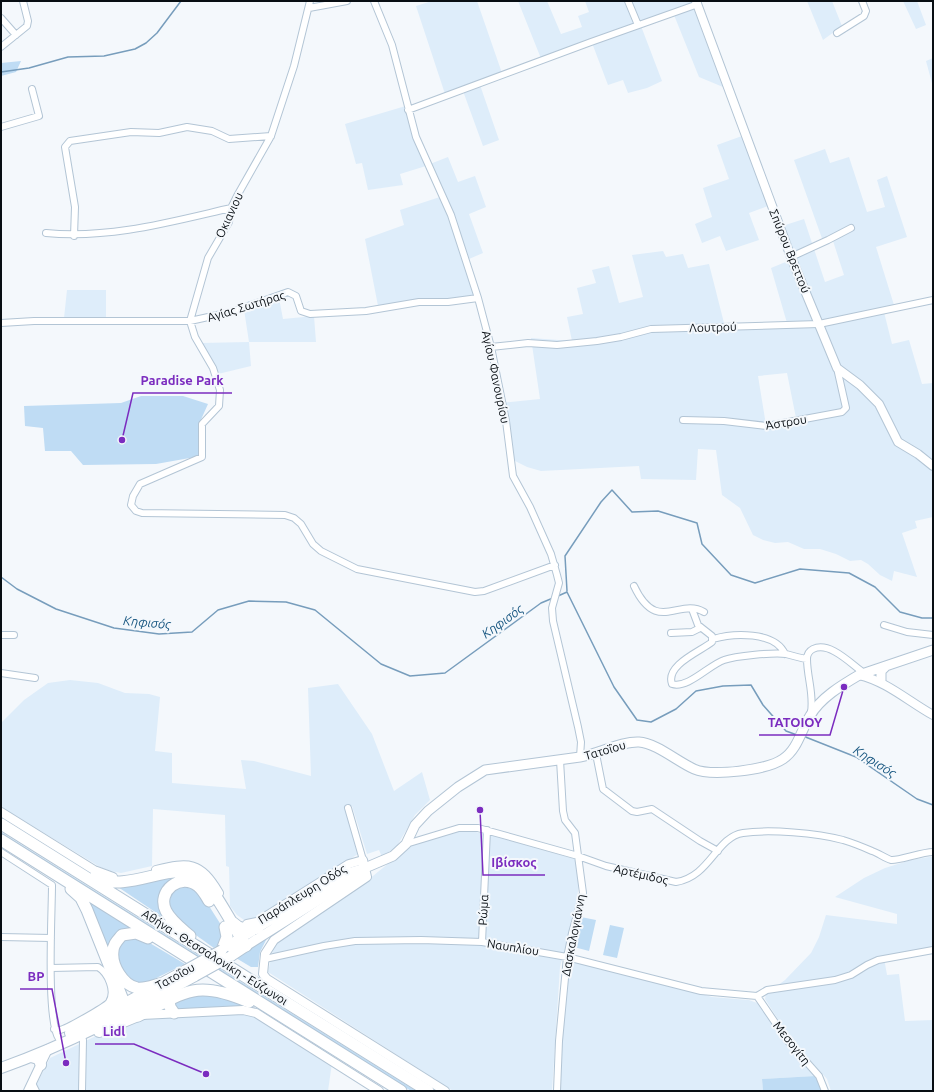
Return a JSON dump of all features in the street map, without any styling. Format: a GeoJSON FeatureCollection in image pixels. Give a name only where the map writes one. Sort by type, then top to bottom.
{"type":"FeatureCollection","features":[{"type":"Feature","properties":{"kind":"highway","name":"Αθήνα - Θεσσαλονίκη - Εύζωνοι"},"geometry":{"type":"LineString","coordinates":[[1,824],[428,1091]]}},
{"type":"Feature","properties":{"kind":"highway","name":"Αθήνα - Θεσσαλονίκη - Εύζωνοι"},"geometry":{"type":"LineString","coordinates":[[1,840],[53,878],[172,948],[401,1091]]}},
{"type":"Feature","properties":{"kind":"highway"},"geometry":{"type":"LineString","coordinates":[[58,860],[99,878],[117,883],[136,881],[179,871],[192,873],[208,885],[227,923],[235,947]]}},
{"type":"Feature","properties":{"kind":"highway"},"geometry":{"type":"LineString","coordinates":[[53,878],[76,893],[84,904],[116,986],[132,1009],[170,1000],[192,990],[203,988],[216,990],[280,1016]]}},
{"type":"Feature","properties":{"kind":"highway"},"geometry":{"type":"LineString","coordinates":[[203,949],[167,913],[164,900],[169,888],[174,884],[183,881],[190,881],[198,886],[227,923],[248,930],[258,928]]}},
{"type":"Feature","properties":{"kind":"highway"},"geometry":{"type":"LineString","coordinates":[[227,923],[227,937],[235,947]]}},
{"type":"Feature","properties":{"kind":"highway"},"geometry":{"type":"LineString","coordinates":[[159,984],[137,988],[127,984],[120,975],[114,963],[112,952],[114,946],[122,935],[131,933],[140,934],[154,942],[172,948]]}},
{"type":"Feature","properties":{"kind":"highway"},"geometry":{"type":"LineString","coordinates":[[109,1011],[116,1000],[116,986]]}},
{"type":"Feature","properties":{"kind":"highway"},"geometry":{"type":"LineString","coordinates":[[170,1000],[170,1007],[174,1013]]}},
{"type":"Feature","properties":{"kind":"main road","name":"Τατοΐου"},"geometry":{"type":"LineString","coordinates":[[1,1068],[30,1057],[132,1009],[195,976],[258,928],[348,873],[364,864],[389,858],[406,844],[424,815],[458,787],[491,768],[580,757],[596,754],[630,743],[639,742],[655,748],[695,770],[722,772],[771,765],[784,759],[797,744],[810,714],[835,691],[863,673],[933,650]]}},
{"type":"Feature","properties":{"kind":"main road"},"geometry":{"type":"LineString","coordinates":[[881,680],[881,671],[887,665]]}},
{"type":"Feature","properties":{"kind":"main road","name":"Τατοΐου"},"geometry":{"type":"LineString","coordinates":[[53,1045],[109,1011],[132,1009],[159,984],[235,947],[349,881],[364,864]]}},
{"type":"Feature","properties":{"kind":"main road"},"geometry":{"type":"LineString","coordinates":[[53,1045],[62,1050],[83,1040],[132,1009]]}},
{"type":"Feature","properties":{"kind":"main road"},"geometry":{"type":"LineString","coordinates":[[30,1057],[38,1060],[41,1065]]}},
{"type":"Feature","properties":{"kind":"street"},"geometry":{"type":"LineString","coordinates":[[1,47],[16,36],[28,23],[24,1]]}},
{"type":"Feature","properties":{"kind":"street","name":"Οκιανιου"},"geometry":{"type":"LineString","coordinates":[[190,321],[208,258],[229,222],[231,208],[271,136],[286,95],[310,1]]}},
{"type":"Feature","properties":{"kind":"street"},"geometry":{"type":"LineString","coordinates":[[309,8],[346,1]]}},
{"type":"Feature","properties":{"kind":"street","name":"Αγίου Φανουρίου"},"geometry":{"type":"LineString","coordinates":[[374,1],[392,45],[416,137],[451,215],[478,298],[491,347],[506,421],[513,476],[526,497],[555,565],[558,583],[552,608],[554,632],[581,742],[580,757]]}},
{"type":"Feature","properties":{"kind":"street"},"geometry":{"type":"LineString","coordinates":[[628,1],[638,25]]}},
{"type":"Feature","properties":{"kind":"street"},"geometry":{"type":"LineString","coordinates":[[837,33],[864,16],[866,11],[862,1]]}},
{"type":"Feature","properties":{"kind":"street"},"geometry":{"type":"LineString","coordinates":[[408,110],[697,3]]}},
{"type":"Feature","properties":{"kind":"street","name":"Σπύρου Βρεττού"},"geometry":{"type":"LineString","coordinates":[[697,3],[791,257],[837,368],[860,386],[879,404],[898,442],[918,454],[933,466]]}},
{"type":"Feature","properties":{"kind":"street"},"geometry":{"type":"LineString","coordinates":[[1,18],[16,36]]}},
{"type":"Feature","properties":{"kind":"street"},"geometry":{"type":"LineString","coordinates":[[1,127],[39,116],[32,89]]}},
{"type":"Feature","properties":{"kind":"street"},"geometry":{"type":"LineString","coordinates":[[74,236],[75,207],[65,147],[70,141],[131,132],[159,133],[187,127],[212,131],[229,139],[271,136]]}},
{"type":"Feature","properties":{"kind":"street"},"geometry":{"type":"LineString","coordinates":[[46,233],[74,236],[147,227],[231,208]]}},
{"type":"Feature","properties":{"kind":"street"},"geometry":{"type":"LineString","coordinates":[[791,257],[852,228]]}},
{"type":"Feature","properties":{"kind":"street","name":"Αγίας Σωτήρας"},"geometry":{"type":"LineString","coordinates":[[1,323],[34,321],[190,321],[231,312],[288,292],[296,296],[300,311],[310,314],[366,311],[419,302],[448,302],[478,298]]}},
{"type":"Feature","properties":{"kind":"street","name":"Λουτρού"},"geometry":{"type":"LineString","coordinates":[[491,347],[528,343],[557,345],[597,341],[621,337],[651,329],[819,324],[933,300]]}},
{"type":"Feature","properties":{"kind":"street"},"geometry":{"type":"LineString","coordinates":[[190,321],[195,338],[213,368],[220,390],[219,406],[202,424],[202,457],[140,484],[133,496],[131,505],[136,511],[142,513],[285,515],[294,518],[301,524],[313,544],[321,551],[357,569],[475,592],[484,591],[555,565]]}},
{"type":"Feature","properties":{"kind":"street","name":"Άστρου"},"geometry":{"type":"LineString","coordinates":[[683,420],[724,421],[767,426],[842,412],[846,408],[837,368]]}},
{"type":"Feature","properties":{"kind":"street"},"geometry":{"type":"LineString","coordinates":[[634,586],[648,607],[653,609],[666,613],[696,608],[704,612]]}},
{"type":"Feature","properties":{"kind":"street"},"geometry":{"type":"LineString","coordinates":[[692,609],[694,619],[700,628],[710,634],[713,639]]}},
{"type":"Feature","properties":{"kind":"street"},"geometry":{"type":"LineString","coordinates":[[884,625],[907,632],[933,635]]}},
{"type":"Feature","properties":{"kind":"street"},"geometry":{"type":"LineString","coordinates":[[671,633],[692,632],[700,628]]}},
{"type":"Feature","properties":{"kind":"street"},"geometry":{"type":"LineString","coordinates":[[785,654],[782,647],[776,642],[766,638],[731,634],[713,639],[711,643],[688,657],[676,668],[671,679],[672,684],[676,686],[688,682],[721,661],[732,657],[785,654],[807,659]]}},
{"type":"Feature","properties":{"kind":"street"},"geometry":{"type":"LineString","coordinates":[[1,635],[14,635]]}},
{"type":"Feature","properties":{"kind":"street"},"geometry":{"type":"LineString","coordinates":[[810,714],[811,688],[807,659],[809,652],[825,648],[832,650],[863,673],[879,681],[933,715]]}},
{"type":"Feature","properties":{"kind":"street"},"geometry":{"type":"LineString","coordinates":[[1,673],[36,678]]}},
{"type":"Feature","properties":{"kind":"street"},"geometry":{"type":"LineString","coordinates":[[863,673],[881,680],[888,687]]}},
{"type":"Feature","properties":{"kind":"street"},"geometry":{"type":"LineString","coordinates":[[596,754],[603,790],[632,811],[638,812],[652,809],[700,841],[718,851]]}},
{"type":"Feature","properties":{"kind":"street","name":"Δασκαλογιάννη"},"geometry":{"type":"LineString","coordinates":[[557,1091],[558,1041],[567,957],[583,893],[576,833],[573,828],[567,824],[563,811],[560,760]]}},
{"type":"Feature","properties":{"kind":"street"},"geometry":{"type":"LineString","coordinates":[[348,808],[364,864]]}},
{"type":"Feature","properties":{"kind":"street","name":"Παράπλευρη Οδός"},"geometry":{"type":"LineString","coordinates":[[1,812],[94,870],[108,876],[127,877],[181,864],[197,868],[210,879],[237,920],[247,924],[257,922],[349,864],[364,864],[367,877],[277,937],[268,949],[262,973],[266,978],[445,1091]]}},
{"type":"Feature","properties":{"kind":"street","name":"Αρτέμιδος"},"geometry":{"type":"LineString","coordinates":[[406,844],[467,827],[487,830],[578,856],[606,866],[676,882],[683,881],[696,875],[718,851],[736,835],[769,832],[818,836],[843,840],[892,860],[923,852],[933,852]]}},
{"type":"Feature","properties":{"kind":"street","name":"Ρώμα"},"geometry":{"type":"LineString","coordinates":[[482,942],[487,830]]}},
{"type":"Feature","properties":{"kind":"street"},"geometry":{"type":"LineString","coordinates":[[1,852],[53,878],[51,938],[54,1029],[53,1045],[41,1065],[34,1087],[28,1091]]}},
{"type":"Feature","properties":{"kind":"street"},"geometry":{"type":"LineString","coordinates":[[1,937],[51,938]]}},
{"type":"Feature","properties":{"kind":"street","name":"Ναυπλίου"},"geometry":{"type":"LineString","coordinates":[[265,959],[355,941],[421,940],[482,942],[567,957],[701,991],[758,996]]}},
{"type":"Feature","properties":{"kind":"street"},"geometry":{"type":"LineString","coordinates":[[758,996],[768,990],[851,975],[878,960],[933,950]]}},
{"type":"Feature","properties":{"kind":"street"},"geometry":{"type":"LineString","coordinates":[[51,968],[98,967],[106,974],[111,987],[111,995],[108,1002],[100,1009],[62,1029],[54,1029]]}},
{"type":"Feature","properties":{"kind":"street","name":"Μεσογίτη"},"geometry":{"type":"LineString","coordinates":[[758,996],[786,1040],[819,1076],[826,1091]]}},
{"type":"Feature","properties":{"kind":"street"},"geometry":{"type":"LineString","coordinates":[[132,1009],[174,1013],[242,1010],[256,1013],[379,1091]]}},
{"type":"Feature","properties":{"kind":"street"},"geometry":{"type":"LineString","coordinates":[[82,1091],[83,1040]]}},
{"type":"Feature","properties":{"kind":"shaded area"},"geometry":{"type":"Polygon","coordinates":[[[432,1],[477,1],[503,76],[480,85],[499,140],[483,146],[463,91],[446,97],[416,6],[432,1]]]}},
{"type":"Feature","properties":{"kind":"shaded area"},"geometry":{"type":"Polygon","coordinates":[[[518,1],[547,1],[561,34],[582,27],[578,16],[589,12],[585,1],[691,1],[723,87],[699,77],[674,15],[641,26],[662,81],[647,88],[628,93],[623,80],[608,85],[592,43],[542,61],[518,1]]]}},
{"type":"Feature","properties":{"kind":"shaded area"},"geometry":{"type":"Polygon","coordinates":[[[807,1],[832,1],[842,26],[823,40],[807,1]]]}},
{"type":"Feature","properties":{"kind":"shaded area"},"geometry":{"type":"Polygon","coordinates":[[[903,1],[917,1],[926,25],[916,29],[903,1]]]}},
{"type":"Feature","properties":{"kind":"shaded area"},"geometry":{"type":"Polygon","coordinates":[[[933,58],[933,87],[926,61],[933,58]]]}},
{"type":"Feature","properties":{"kind":"shaded area"},"geometry":{"type":"Polygon","coordinates":[[[21,61],[16,72],[1,76],[1,63],[21,61]]]}},
{"type":"Feature","properties":{"kind":"shaded area"},"geometry":{"type":"Polygon","coordinates":[[[409,105],[413,120],[430,164],[448,157],[458,182],[475,176],[486,207],[469,214],[483,253],[469,259],[481,300],[420,303],[379,311],[365,239],[404,225],[400,210],[440,197],[426,166],[400,174],[403,185],[368,190],[362,163],[356,164],[345,124],[409,105]]]}},
{"type":"Feature","properties":{"kind":"shaded area"},"geometry":{"type":"Polygon","coordinates":[[[742,136],[768,206],[749,213],[759,240],[726,251],[720,236],[702,243],[695,224],[712,217],[703,188],[729,179],[717,145],[742,136]]]}},
{"type":"Feature","properties":{"kind":"shaded area"},"geometry":{"type":"Polygon","coordinates":[[[825,149],[830,163],[849,157],[867,212],[885,207],[877,180],[887,176],[907,237],[876,247],[894,305],[883,308],[892,344],[909,340],[922,384],[933,383],[933,517],[915,521],[917,528],[902,533],[917,577],[894,571],[892,581],[880,575],[861,560],[850,561],[836,554],[820,549],[804,549],[788,542],[775,543],[763,540],[753,535],[740,508],[722,495],[716,450],[698,449],[696,480],[641,479],[639,466],[541,471],[527,467],[507,457],[501,403],[540,399],[531,338],[572,341],[567,317],[583,314],[577,288],[596,283],[592,270],[609,266],[619,303],[643,297],[632,255],[663,251],[666,257],[683,254],[688,268],[709,264],[724,323],[787,323],[771,268],[788,261],[776,228],[804,219],[825,282],[844,275],[833,241],[824,244],[794,160],[825,149]],[[787,373],[758,376],[766,425],[796,418],[787,373]]]}},
{"type":"Feature","properties":{"kind":"shaded area"},"geometry":{"type":"Polygon","coordinates":[[[67,290],[106,290],[106,318],[64,318],[67,290]]]}},
{"type":"Feature","properties":{"kind":"shaded area"},"geometry":{"type":"Polygon","coordinates":[[[278,293],[283,319],[314,316],[316,342],[249,342],[243,303],[278,293]]]}},
{"type":"Feature","properties":{"kind":"shaded area"},"geometry":{"type":"Polygon","coordinates":[[[249,342],[251,366],[218,374],[215,364],[200,343],[249,342]]]}},
{"type":"Feature","properties":{"kind":"shaded area"},"geometry":{"type":"Polygon","coordinates":[[[141,396],[183,396],[208,404],[199,424],[201,456],[156,464],[83,465],[71,451],[45,451],[43,428],[25,426],[24,406],[121,403],[141,396]]]}},
{"type":"Feature","properties":{"kind":"shaded area"},"geometry":{"type":"Polygon","coordinates":[[[70,680],[98,683],[125,693],[149,694],[160,697],[155,751],[172,753],[172,783],[246,789],[241,760],[254,761],[311,776],[308,688],[338,684],[372,734],[394,791],[422,772],[430,800],[415,815],[397,846],[382,857],[379,850],[367,854],[352,806],[345,807],[358,854],[259,918],[251,921],[244,920],[237,915],[230,906],[229,867],[226,866],[225,815],[153,809],[152,866],[121,873],[100,867],[1,807],[1,723],[24,700],[48,683],[70,680]]]}},
{"type":"Feature","properties":{"kind":"shaded area"},"geometry":{"type":"Polygon","coordinates":[[[460,830],[483,833],[575,859],[579,884],[576,905],[560,967],[552,1091],[453,1091],[268,972],[274,945],[363,884],[410,846],[460,830]]]}},
{"type":"Feature","properties":{"kind":"shaded area"},"geometry":{"type":"Polygon","coordinates":[[[1,832],[416,1091],[411,1091],[1,835],[1,832]]]}},
{"type":"Feature","properties":{"kind":"shaded area"},"geometry":{"type":"Polygon","coordinates":[[[933,857],[933,948],[884,958],[887,975],[899,974],[905,1021],[933,1020],[933,1091],[831,1091],[827,1079],[788,1035],[765,999],[766,994],[785,980],[811,953],[819,937],[826,915],[897,924],[897,914],[835,897],[864,878],[885,868],[911,860],[933,857]]]}},
{"type":"Feature","properties":{"kind":"shaded area"},"geometry":{"type":"Polygon","coordinates":[[[173,874],[199,882],[164,892],[173,924],[115,885],[173,874]]]}},
{"type":"Feature","properties":{"kind":"shaded area"},"geometry":{"type":"Polygon","coordinates":[[[189,884],[202,895],[223,928],[222,939],[214,948],[182,923],[169,906],[168,898],[172,891],[189,884]]]}},
{"type":"Feature","properties":{"kind":"shaded area"},"geometry":{"type":"Polygon","coordinates":[[[86,900],[133,929],[109,953],[86,900]]]}},
{"type":"Feature","properties":{"kind":"shaded area"},"geometry":{"type":"Polygon","coordinates":[[[581,917],[596,920],[589,951],[574,947],[581,917]]]}},
{"type":"Feature","properties":{"kind":"shaded area"},"geometry":{"type":"Polygon","coordinates":[[[610,925],[624,928],[617,958],[603,955],[610,925]]]}},
{"type":"Feature","properties":{"kind":"shaded area"},"geometry":{"type":"Polygon","coordinates":[[[123,938],[143,939],[185,964],[144,984],[130,981],[117,961],[119,941],[123,938]]]}},
{"type":"Feature","properties":{"kind":"shaded area"},"geometry":{"type":"Polygon","coordinates":[[[267,938],[260,952],[258,967],[251,967],[236,958],[267,938]]]}},
{"type":"Feature","properties":{"kind":"shaded area"},"geometry":{"type":"Polygon","coordinates":[[[569,961],[642,977],[712,997],[749,1000],[757,1003],[764,1008],[783,1039],[815,1076],[762,1079],[763,1091],[559,1091],[561,1030],[569,961]]]}},
{"type":"Feature","properties":{"kind":"shaded area"},"geometry":{"type":"Polygon","coordinates":[[[199,991],[248,1006],[177,1009],[174,1007],[174,1002],[199,991]]]}},
{"type":"Feature","properties":{"kind":"shaded area"},"geometry":{"type":"Polygon","coordinates":[[[247,1013],[257,1015],[332,1063],[328,1091],[33,1091],[50,1058],[98,1035],[148,1017],[247,1013]]]}},
{"type":"Feature","properties":{"kind":"shaded area"},"geometry":{"type":"Polygon","coordinates":[[[815,1076],[823,1091],[763,1091],[762,1079],[815,1076]]]}},
{"type":"Feature","properties":{"kind":"waterway"},"geometry":{"type":"LineString","coordinates":[[1,72],[29,68],[68,57],[104,56],[135,49],[146,43],[157,33],[181,1]]}},
{"type":"Feature","properties":{"kind":"waterway"},"geometry":{"type":"LineString","coordinates":[[567,591],[565,556],[601,502],[612,490],[632,512],[658,511],[697,523],[702,544],[731,575],[755,583],[800,569],[849,573],[875,587],[900,612],[922,618],[933,618]]}},
{"type":"Feature","properties":{"kind":"waterway","name":"Κηφισός"},"geometry":{"type":"LineString","coordinates":[[1,577],[17,589],[56,609],[114,628],[159,634],[192,632],[218,610],[249,601],[286,602],[315,610],[381,664],[410,676],[445,673],[541,603],[553,598]]}},
{"type":"Feature","properties":{"kind":"waterway","name":"Κηφισός"},"geometry":{"type":"LineString","coordinates":[[558,596],[567,592],[614,687],[637,720],[651,722],[676,709],[696,691],[723,686],[751,685],[763,705],[786,731],[797,735]]}},
{"type":"Feature","properties":{"kind":"waterway","name":"Κηφισός"},"geometry":{"type":"LineString","coordinates":[[803,736],[856,757],[917,799],[933,805]]}},
{"type":"Feature","properties":{"kind":"place","name":"Paradise Park"},"geometry":{"type":"Point","coordinates":[122,440]}},
{"type":"Feature","properties":{"kind":"place","name":"ΤΑΤΟΙΟΥ"},"geometry":{"type":"Point","coordinates":[844,687]}},
{"type":"Feature","properties":{"kind":"place","name":"Ιβίσκος"},"geometry":{"type":"Point","coordinates":[480,810]}},
{"type":"Feature","properties":{"kind":"place","name":"BP"},"geometry":{"type":"Point","coordinates":[66,1063]}},
{"type":"Feature","properties":{"kind":"place","name":"Lidl"},"geometry":{"type":"Point","coordinates":[206,1074]}}]}
